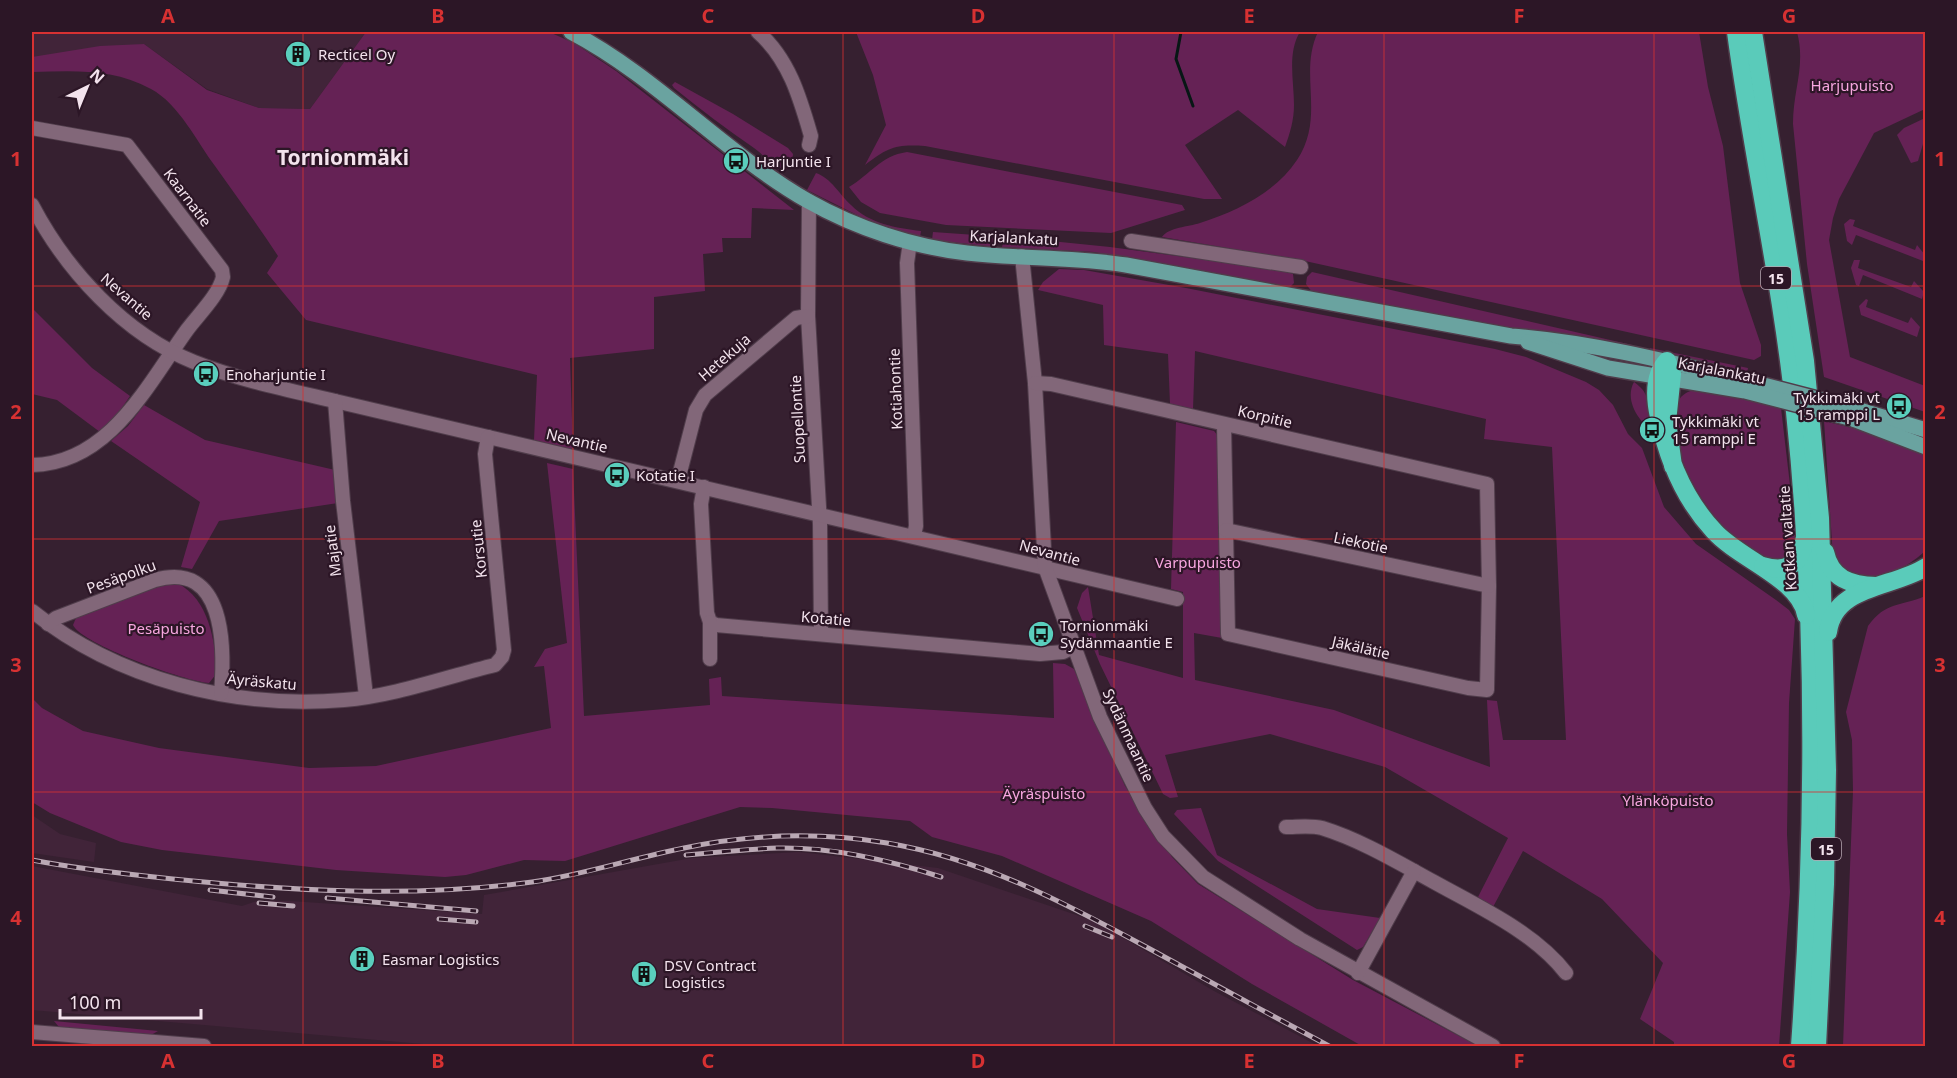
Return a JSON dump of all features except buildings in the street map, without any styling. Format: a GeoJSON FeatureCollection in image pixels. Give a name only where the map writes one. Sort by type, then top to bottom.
{"type":"FeatureCollection","features":[{"type":"Feature","properties":{"kind":"highway","name":"Kotkan valtatie"},"geometry":{"type":"LineString","coordinates":[[1736,32],[1812,522],[1825,651],[1826,828],[1817,1047]]}},
{"type":"Feature","properties":{"kind":"highway","name":"Kotkan valtatie"},"geometry":{"type":"LineString","coordinates":[[1754,32],[1805,361],[1812,522],[1811,664],[1808,875],[1800,1047]]}},
{"type":"Feature","properties":{"kind":"highway"},"geometry":{"type":"LineString","coordinates":[[1666,372],[1667,422],[1673,466],[1690,502],[1729,546],[1788,584],[1800,597],[1805,612],[1811,664]]}},
{"type":"Feature","properties":{"kind":"highway"},"geometry":{"type":"LineString","coordinates":[[1753,562],[1776,569],[1794,564],[1802,555],[1812,522]]}},
{"type":"Feature","properties":{"kind":"highway"},"geometry":{"type":"LineString","coordinates":[[1812,522],[1831,569],[1842,580],[1878,586]]}},
{"type":"Feature","properties":{"kind":"highway"},"geometry":{"type":"LineString","coordinates":[[1825,651],[1829,624],[1835,609],[1846,600],[1878,586],[1905,578],[1926,567]]}},
{"type":"Feature","properties":{"kind":"main road","name":"Karjalankatu"},"geometry":{"type":"LineString","coordinates":[[571,32],[627,68],[766,173],[809,201],[845,218],[910,242],[969,253],[1091,260],[1511,336],[1548,339],[1666,372],[1747,386],[1926,430]]}},
{"type":"Feature","properties":{"kind":"main road","name":"Karjalankatu"},"geometry":{"type":"LineString","coordinates":[[1854,414],[1926,447]]}},
{"type":"Feature","properties":{"kind":"street"},"geometry":{"type":"LineString","coordinates":[[758,32],[773,48],[792,77],[811,136],[809,145]]}},
{"type":"Feature","properties":{"kind":"street","name":"Kaarnatie"},"geometry":{"type":"LineString","coordinates":[[32,128],[127,145],[222,270],[222,282],[125,416],[105,437],[65,459],[32,465]]}},
{"type":"Feature","properties":{"kind":"street","name":"Suopellontie"},"geometry":{"type":"LineString","coordinates":[[809,201],[808,316],[821,634]]}},
{"type":"Feature","properties":{"kind":"street","name":"Nevantie"},"geometry":{"type":"LineString","coordinates":[[32,205],[65,259],[95,292],[138,329],[191,361],[246,380],[1177,599]]}},
{"type":"Feature","properties":{"kind":"street"},"geometry":{"type":"LineString","coordinates":[[1131,241],[1301,267]]}},
{"type":"Feature","properties":{"kind":"street","name":"Kotiahontie"},"geometry":{"type":"LineString","coordinates":[[910,242],[907,263],[916,526],[914,536]]}},
{"type":"Feature","properties":{"kind":"street","name":"Sydänmaantie"},"geometry":{"type":"LineString","coordinates":[[1022,256],[1035,383],[1045,567],[1100,717],[1145,808],[1163,836],[1203,877],[1300,939],[1493,1047]]}},
{"type":"Feature","properties":{"kind":"street","name":"Hetekuja"},"geometry":{"type":"LineString","coordinates":[[678,480],[696,410],[705,395],[796,318],[808,316]]}},
{"type":"Feature","properties":{"kind":"street","name":"Korpitie"},"geometry":{"type":"LineString","coordinates":[[1035,383],[1050,384],[1487,484],[1489,586]]}},
{"type":"Feature","properties":{"kind":"street","name":"Majatie"},"geometry":{"type":"LineString","coordinates":[[335,401],[343,501],[366,696]]}},
{"type":"Feature","properties":{"kind":"street"},"geometry":{"type":"LineString","coordinates":[[1224,424],[1227,530]]}},
{"type":"Feature","properties":{"kind":"street","name":"Korsutie"},"geometry":{"type":"LineString","coordinates":[[488,437],[485,454],[504,650],[502,657]]}},
{"type":"Feature","properties":{"kind":"street"},"geometry":{"type":"LineString","coordinates":[[704,487],[701,504],[707,613],[710,622],[710,659]]}},
{"type":"Feature","properties":{"kind":"street","name":"Liekotie"},"geometry":{"type":"LineString","coordinates":[[1227,530],[1489,586]]}},
{"type":"Feature","properties":{"kind":"street","name":"Jäkälätie"},"geometry":{"type":"LineString","coordinates":[[1227,530],[1228,634],[1468,688],[1487,690],[1489,586]]}},
{"type":"Feature","properties":{"kind":"street","name":"Pesäpolku"},"geometry":{"type":"LineString","coordinates":[[48,624],[56,618],[154,580],[170,576],[187,577],[208,594],[217,612],[222,663],[221,694]]}},
{"type":"Feature","properties":{"kind":"street","name":"Äyräskatu"},"geometry":{"type":"LineString","coordinates":[[32,611],[48,624],[98,653],[141,672],[174,684],[221,694],[276,701],[345,700],[366,696],[495,665],[502,657]]}},
{"type":"Feature","properties":{"kind":"street","name":"Kotatie"},"geometry":{"type":"LineString","coordinates":[[710,622],[722,626],[1040,654],[1063,652],[1073,647]]}},
{"type":"Feature","properties":{"kind":"street"},"geometry":{"type":"LineString","coordinates":[[1286,827],[1324,829],[1414,871],[1532,941],[1554,957],[1566,973]]}},
{"type":"Feature","properties":{"kind":"street"},"geometry":{"type":"LineString","coordinates":[[1358,972],[1414,871]]}},
{"type":"Feature","properties":{"kind":"street"},"geometry":{"type":"LineString","coordinates":[[32,1032],[204,1047]]}},
{"type":"Feature","properties":{"kind":"shaded area"},"geometry":{"type":"Polygon","coordinates":[[[32,32],[366,32],[310,109],[259,108],[207,89],[144,44],[32,58],[32,32]]]}},
{"type":"Feature","properties":{"kind":"shaded area"},"geometry":{"type":"Polygon","coordinates":[[[32,815],[60,834],[96,843],[94,862],[32,853],[32,815]]]}},
{"type":"Feature","properties":{"kind":"shaded area"},"geometry":{"type":"Polygon","coordinates":[[[799,852],[938,868],[1094,921],[1214,991],[1318,1046],[446,1046],[32,1010],[32,866],[242,906],[257,901],[290,901],[482,914],[484,895],[692,858],[799,852]]]}},
{"type":"Feature","properties":{"kind":"green space"},"geometry":{"type":"Polygon","coordinates":[[[366,32],[549,32],[574,43],[616,71],[794,210],[752,208],[751,238],[722,238],[723,252],[703,254],[705,291],[654,297],[654,349],[570,358],[573,450],[534,440],[537,375],[306,320],[267,273],[278,256],[187,124],[170,104],[151,89],[137,82],[108,74],[78,71],[32,72],[32,57],[100,46],[144,44],[207,90],[259,108],[310,109],[366,32]]]}},
{"type":"Feature","properties":{"kind":"green space"},"geometry":{"type":"Polygon","coordinates":[[[856,32],[1300,32],[1292,58],[1294,105],[1290,132],[1285,147],[1238,110],[1185,145],[1222,199],[1204,199],[925,146],[899,146],[880,154],[865,165],[886,125],[873,75],[856,32]]]}},
{"type":"Feature","properties":{"kind":"green space"},"geometry":{"type":"Polygon","coordinates":[[[1318,32],[1699,32],[1708,87],[1723,146],[1740,283],[1761,345],[1761,356],[1754,360],[1305,261],[1162,237],[1169,231],[1200,223],[1241,206],[1266,191],[1288,172],[1305,144],[1310,127],[1310,64],[1318,32]]]}},
{"type":"Feature","properties":{"kind":"green space","name":"Harjupuisto"},"geometry":{"type":"Polygon","coordinates":[[[1797,32],[1925,32],[1925,109],[1874,133],[1839,199],[1829,240],[1850,357],[1925,386],[1925,412],[1824,377],[1807,264],[1793,124],[1800,67],[1797,32]]]}},
{"type":"Feature","properties":{"kind":"green space"},"geometry":{"type":"Polygon","coordinates":[[[675,82],[788,148],[793,154],[792,165],[783,172],[779,170],[758,151],[674,88],[672,85],[675,82]]]}},
{"type":"Feature","properties":{"kind":"green space","name":"Harjupuisto"},"geometry":{"type":"Polygon","coordinates":[[[1925,118],[1925,137],[1918,161],[1911,163],[1897,135],[1904,128],[1925,118]]]}},
{"type":"Feature","properties":{"kind":"green space"},"geometry":{"type":"Polygon","coordinates":[[[907,152],[1182,205],[1185,210],[1111,233],[946,225],[880,213],[861,202],[849,187],[883,161],[907,152]]]}},
{"type":"Feature","properties":{"kind":"green space"},"geometry":{"type":"Polygon","coordinates":[[[816,173],[826,179],[866,217],[893,226],[921,231],[920,237],[867,220],[807,190],[816,173]]]}},
{"type":"Feature","properties":{"kind":"green space"},"geometry":{"type":"Polygon","coordinates":[[[1850,219],[1855,220],[1853,226],[1915,250],[1917,245],[1925,255],[1923,261],[1856,235],[1852,245],[1847,241],[1844,224],[1850,219]]]}},
{"type":"Feature","properties":{"kind":"green space"},"geometry":{"type":"Polygon","coordinates":[[[933,232],[990,236],[996,241],[996,247],[932,240],[933,232]]]}},
{"type":"Feature","properties":{"kind":"green space"},"geometry":{"type":"Polygon","coordinates":[[[1011,237],[1110,247],[1282,270],[1293,274],[1294,283],[1291,286],[1281,287],[1094,252],[1002,247],[1004,239],[1011,237]]]}},
{"type":"Feature","properties":{"kind":"green space"},"geometry":{"type":"Polygon","coordinates":[[[1854,260],[1860,260],[1858,268],[1911,287],[1914,281],[1924,292],[1922,299],[1863,275],[1859,286],[1856,285],[1851,268],[1854,260]]]}},
{"type":"Feature","properties":{"kind":"green space","name":"Ylänköpuisto"},"geometry":{"type":"Polygon","coordinates":[[[1059,269],[1084,270],[1186,288],[1495,349],[1526,357],[1586,382],[1599,390],[1613,405],[1628,434],[1642,448],[1664,507],[1696,544],[1776,600],[1789,610],[1795,619],[1789,703],[1787,834],[1790,892],[1779,1046],[1674,1046],[1674,1042],[1640,1019],[1663,963],[1602,899],[1523,851],[1493,907],[1478,897],[1508,838],[1385,767],[1270,734],[1165,755],[1178,797],[1170,798],[1163,794],[1100,664],[1077,608],[1082,593],[1088,587],[1099,655],[1183,678],[1183,592],[1171,589],[1176,422],[1214,431],[1218,436],[1222,638],[1194,633],[1195,680],[1334,710],[1490,767],[1487,700],[1497,701],[1503,740],[1566,740],[1552,447],[1484,439],[1486,419],[1195,351],[1193,409],[1170,404],[1168,354],[1104,345],[1103,305],[1038,290],[1043,282],[1059,269]]]}},
{"type":"Feature","properties":{"kind":"green space"},"geometry":{"type":"Polygon","coordinates":[[[1312,272],[1632,345],[1631,350],[1312,292],[1306,284],[1307,277],[1312,272]]]}},
{"type":"Feature","properties":{"kind":"green space"},"geometry":{"type":"Polygon","coordinates":[[[1866,299],[1868,300],[1866,307],[1908,323],[1911,317],[1920,327],[1917,337],[1861,315],[1859,306],[1866,299]]]}},
{"type":"Feature","properties":{"kind":"green space"},"geometry":{"type":"Polygon","coordinates":[[[32,308],[92,368],[130,396],[115,418],[100,432],[57,400],[32,394],[32,308]]]}},
{"type":"Feature","properties":{"kind":"green space"},"geometry":{"type":"Polygon","coordinates":[[[1650,348],[1748,368],[1747,373],[1649,353],[1650,348]]]}},
{"type":"Feature","properties":{"kind":"green space"},"geometry":{"type":"Polygon","coordinates":[[[1634,382],[1647,397],[1649,428],[1636,413],[1631,401],[1634,382]]]}},
{"type":"Feature","properties":{"kind":"green space"},"geometry":{"type":"Polygon","coordinates":[[[1695,390],[1729,394],[1781,408],[1797,545],[1785,561],[1759,554],[1733,536],[1710,510],[1691,480],[1678,449],[1673,421],[1678,400],[1695,390]]]}},
{"type":"Feature","properties":{"kind":"green space"},"geometry":{"type":"Polygon","coordinates":[[[144,405],[205,440],[335,470],[338,503],[219,521],[192,569],[181,567],[200,502],[111,441],[128,426],[144,405]]]}},
{"type":"Feature","properties":{"kind":"green space"},"geometry":{"type":"Polygon","coordinates":[[[1824,421],[1868,432],[1925,456],[1925,551],[1909,564],[1887,575],[1864,579],[1854,577],[1843,570],[1833,557],[1824,421]]]}},
{"type":"Feature","properties":{"kind":"green space","name":"Äyräspuisto"},"geometry":{"type":"Polygon","coordinates":[[[547,463],[573,469],[584,716],[710,705],[709,679],[721,677],[722,696],[1054,718],[1053,663],[1065,664],[1074,669],[1125,786],[1172,857],[1198,884],[1353,980],[1478,1046],[1362,1046],[1252,984],[1151,921],[1002,856],[932,837],[910,821],[740,807],[565,861],[524,860],[466,875],[445,877],[336,870],[162,850],[121,842],[50,813],[32,802],[32,698],[42,708],[83,731],[159,748],[309,768],[376,766],[551,728],[544,666],[534,667],[545,649],[567,643],[547,463]]]}},
{"type":"Feature","properties":{"kind":"green space","name":"Pesäpuisto"},"geometry":{"type":"Polygon","coordinates":[[[177,583],[196,599],[208,622],[217,673],[209,683],[136,661],[95,642],[80,633],[73,625],[76,618],[83,613],[159,586],[177,583]]]}},
{"type":"Feature","properties":{"kind":"green space"},"geometry":{"type":"Polygon","coordinates":[[[1925,596],[1925,1046],[1843,1046],[1853,791],[1852,740],[1846,712],[1868,626],[1887,608],[1925,596]]]}},
{"type":"Feature","properties":{"kind":"green space"},"geometry":{"type":"Polygon","coordinates":[[[1201,808],[1217,855],[1317,909],[1380,918],[1363,947],[1357,950],[1218,861],[1174,814],[1177,810],[1201,808]]]}},
{"type":"Feature","properties":{"kind":"green space"},"geometry":{"type":"Polygon","coordinates":[[[54,1021],[158,1031],[151,1035],[59,1027],[54,1021]]]}},
{"type":"Feature","properties":{"kind":"waterway"},"geometry":{"type":"LineString","coordinates":[[1181,32],[1176,59],[1193,106]]}},
{"type":"Feature","properties":{"kind":"railway"},"geometry":{"type":"LineString","coordinates":[[32,860],[102,871],[218,883],[353,891],[442,890],[532,882],[709,843],[786,836],[862,839],[922,850],[957,860],[990,871],[1055,899],[1329,1046]]}},
{"type":"Feature","properties":{"kind":"railway"},"geometry":{"type":"LineString","coordinates":[[686,855],[799,848],[840,852],[881,860],[941,877]]}},
{"type":"Feature","properties":{"kind":"railway"},"geometry":{"type":"LineString","coordinates":[[210,890],[273,897]]}},
{"type":"Feature","properties":{"kind":"railway"},"geometry":{"type":"LineString","coordinates":[[327,898],[476,911]]}},
{"type":"Feature","properties":{"kind":"railway"},"geometry":{"type":"LineString","coordinates":[[259,903],[293,906]]}},
{"type":"Feature","properties":{"kind":"railway"},"geometry":{"type":"LineString","coordinates":[[439,919],[476,922]]}},
{"type":"Feature","properties":{"kind":"railway"},"geometry":{"type":"LineString","coordinates":[[1085,926],[1112,937]]}},
{"type":"Feature","properties":{"kind":"place","name":"Recticel Oy"},"geometry":{"type":"Point","coordinates":[298,54]}},
{"type":"Feature","properties":{"kind":"place","name":"Harjuntie I"},"geometry":{"type":"Point","coordinates":[736,161]}},
{"type":"Feature","properties":{"kind":"place","name":"Enoharjuntie I"},"geometry":{"type":"Point","coordinates":[206,374]}},
{"type":"Feature","properties":{"kind":"place","name":"Tykkimäki vt 15 ramppi L"},"geometry":{"type":"Point","coordinates":[1899,406]}},
{"type":"Feature","properties":{"kind":"place","name":"Tykkimäki vt 15 ramppi E"},"geometry":{"type":"Point","coordinates":[1652,430]}},
{"type":"Feature","properties":{"kind":"place","name":"Kotatie I"},"geometry":{"type":"Point","coordinates":[617,475]}},
{"type":"Feature","properties":{"kind":"place","name":"Tornionmäki Sydänmaantie E"},"geometry":{"type":"Point","coordinates":[1041,634]}},
{"type":"Feature","properties":{"kind":"place","name":"Easmar Logistics"},"geometry":{"type":"Point","coordinates":[362,959]}},
{"type":"Feature","properties":{"kind":"place","name":"DSV Contract Logistics"},"geometry":{"type":"Point","coordinates":[644,974]}},
{"type":"Feature","properties":{"kind":"district","name":"Tornionmäki"},"geometry":{"type":"Point","coordinates":[343,157]}},
{"type":"Feature","properties":{"kind":"park label","name":"Varpupuisto"},"geometry":{"type":"Point","coordinates":[1198,562]}}]}
